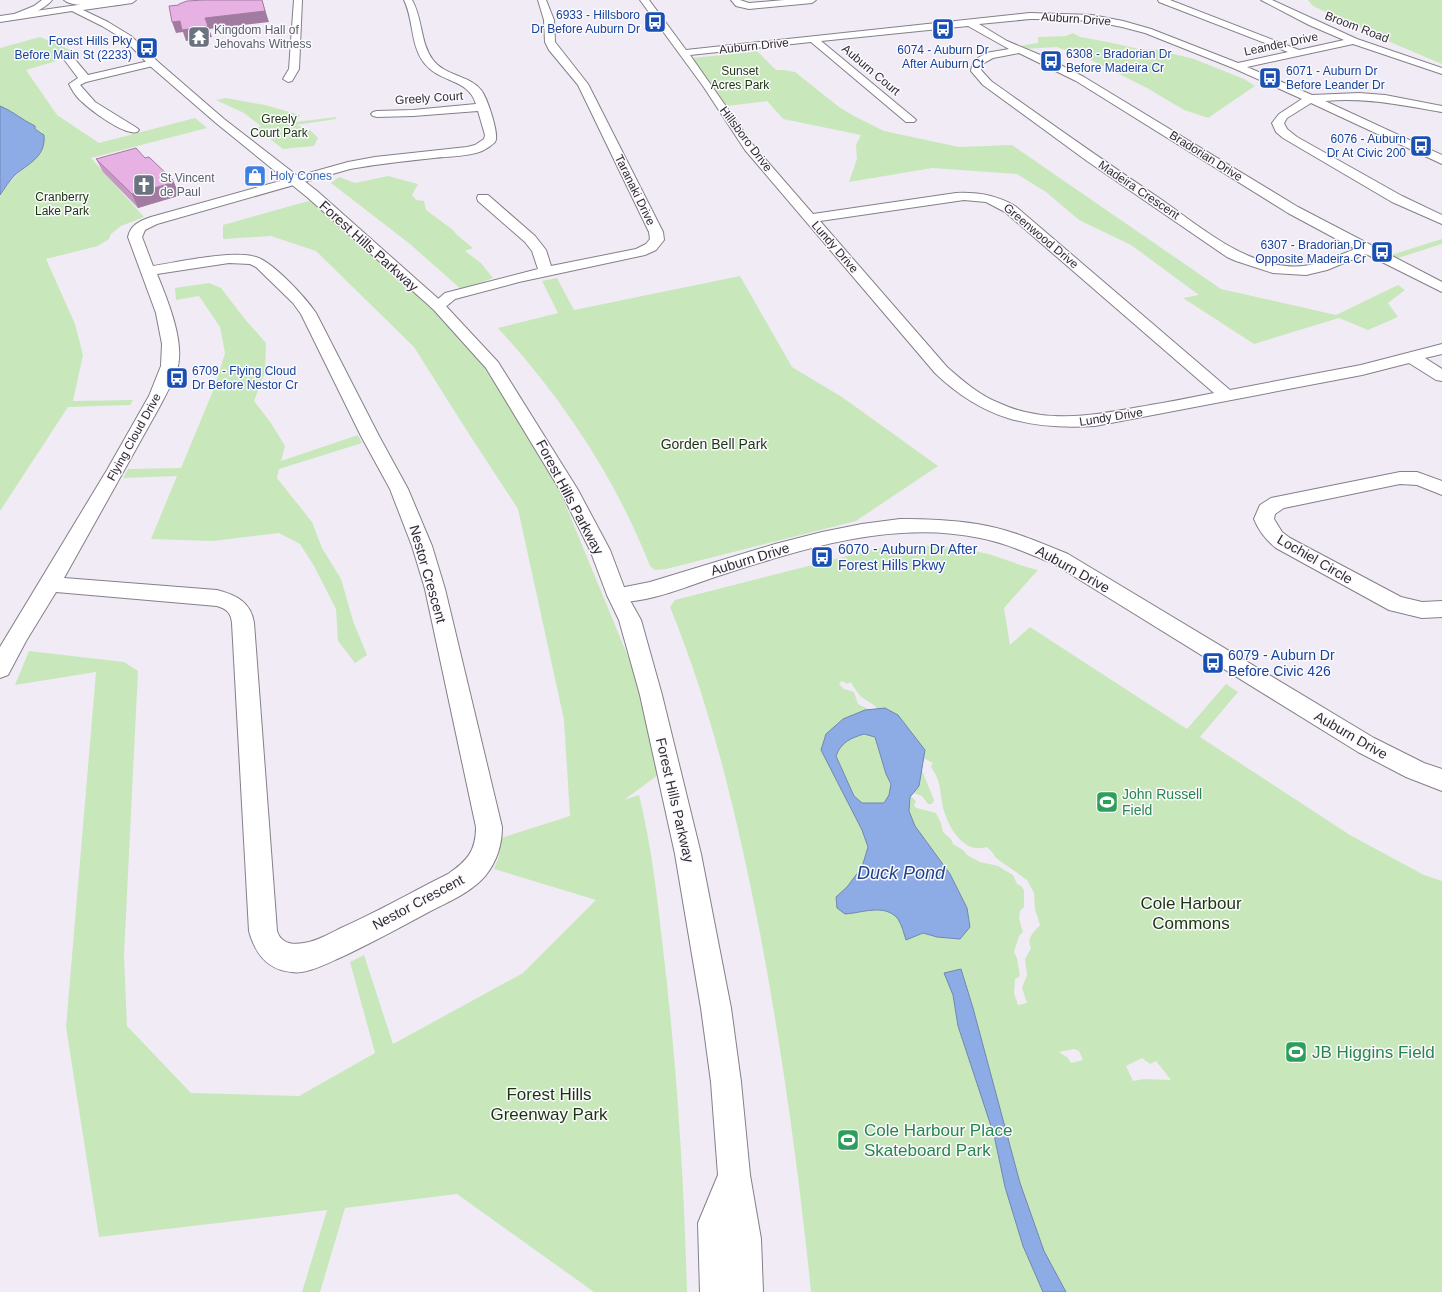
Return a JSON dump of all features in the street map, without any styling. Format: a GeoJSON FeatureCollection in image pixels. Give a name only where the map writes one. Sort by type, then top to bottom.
{"type":"FeatureCollection","features":[{"type":"Feature","properties":{"kind":"main road"},"geometry":{"type":"LineString","coordinates":[[15,17],[37,8],[48,0]]}},
{"type":"Feature","properties":{"kind":"main road","name":"Forest Hills Parkway"},"geometry":{"type":"LineString","coordinates":[[57,0],[106,24],[128,38],[153,63],[248,144],[294,180],[438,306],[492,365],[569,490],[600,550],[617,595],[630,620],[651,694],[688,854],[717,1015],[726,1082],[734,1175],[744,1239],[745,1292]]}},
{"type":"Feature","properties":{"kind":"main road"},"geometry":{"type":"LineString","coordinates":[[68,0],[88,2],[120,2]]}},
{"type":"Feature","properties":{"kind":"main road"},"geometry":{"type":"LineString","coordinates":[[0,19],[132,0]]}},
{"type":"Feature","properties":{"kind":"main road"},"geometry":{"type":"LineString","coordinates":[[288,79],[294,68],[298,0]]}},
{"type":"Feature","properties":{"kind":"main road"},"geometry":{"type":"LineString","coordinates":[[294,180],[359,164],[467,151],[479,148],[489,142],[491,138],[479,95],[472,87],[436,69],[428,62],[421,46],[414,12],[408,0]]}},
{"type":"Feature","properties":{"kind":"main road","name":"Taranaki Drive"},"geometry":{"type":"LineString","coordinates":[[438,306],[450,296],[546,272],[618,258],[640,252],[654,243],[657,236],[632,180],[583,84],[553,48],[550,42],[549,20],[542,0]]}},
{"type":"Feature","properties":{"kind":"main road","name":"Hillsboro Drive"},"geometry":{"type":"LineString","coordinates":[[644,0],[684,53],[749,147],[810,218]]}},
{"type":"Feature","properties":{"kind":"main road"},"geometry":{"type":"LineString","coordinates":[[737,2],[756,5],[812,0]]}},
{"type":"Feature","properties":{"kind":"main road"},"geometry":{"type":"LineString","coordinates":[[1162,0],[1299,53]]}},
{"type":"Feature","properties":{"kind":"main road","name":"Broom Road"},"geometry":{"type":"LineString","coordinates":[[1265,0],[1312,23],[1354,41],[1442,71]]}},
{"type":"Feature","properties":{"kind":"main road"},"geometry":{"type":"LineString","coordinates":[[106,24],[102,17],[102,13],[120,2]]}},
{"type":"Feature","properties":{"kind":"main road","name":"Auburn Drive"},"geometry":{"type":"LineString","coordinates":[[684,53],[1045,16],[1084,17],[1108,21],[1148,31],[1237,66],[1356,119],[1442,160]]}},
{"type":"Feature","properties":{"kind":"main road"},"geometry":{"type":"LineString","coordinates":[[15,17],[69,17],[106,24]]}},
{"type":"Feature","properties":{"kind":"main road","name":"Bradorian Drive"},"geometry":{"type":"LineString","coordinates":[[970,23],[989,35],[1048,62],[1080,79],[1293,210],[1442,288]]}},
{"type":"Feature","properties":{"kind":"main road","name":"Auburn Court"},"geometry":{"type":"LineString","coordinates":[[814,40],[910,120]]}},
{"type":"Feature","properties":{"kind":"main road","name":"Leander Drive"},"geometry":{"type":"LineString","coordinates":[[1237,66],[1354,41]]}},
{"type":"Feature","properties":{"kind":"main road","name":"Madeira Crescent"},"geometry":{"type":"LineString","coordinates":[[1019,50],[984,58],[977,63],[976,71],[987,83],[1085,153],[1232,254],[1258,265],[1284,270],[1301,271],[1315,269],[1367,249]]}},
{"type":"Feature","properties":{"kind":"main road"},"geometry":{"type":"LineString","coordinates":[[68,58],[85,79]]}},
{"type":"Feature","properties":{"kind":"main road"},"geometry":{"type":"LineString","coordinates":[[133,130],[111,118],[80,94],[74,84],[85,79],[153,63]]}},
{"type":"Feature","properties":{"kind":"main road"},"geometry":{"type":"LineString","coordinates":[[1442,109],[1402,100],[1373,97],[1346,96],[1310,99],[1280,119],[1279,126],[1284,133],[1295,141],[1397,199],[1442,220]]}},
{"type":"Feature","properties":{"kind":"main road","name":"Greely Court"},"geometry":{"type":"LineString","coordinates":[[377,114],[413,113],[482,107]]}},
{"type":"Feature","properties":{"kind":"main road","name":"Flying Cloud Drive"},"geometry":{"type":"LineString","coordinates":[[0,668],[12,644],[50,584],[147,413],[169,368],[171,360],[169,334],[135,237],[135,232],[139,227],[156,220],[294,180]]}},
{"type":"Feature","properties":{"kind":"main road","name":"Greenwood Drive"},"geometry":{"type":"LineString","coordinates":[[810,218],[956,197],[979,196],[995,200],[1010,209],[1227,396]]}},
{"type":"Feature","properties":{"kind":"main road"},"geometry":{"type":"LineString","coordinates":[[483,198],[530,239],[539,250],[546,272]]}},
{"type":"Feature","properties":{"kind":"main road","name":"Lundy Drive"},"geometry":{"type":"LineString","coordinates":[[810,218],[949,379],[970,396],[998,410],[1037,420],[1076,423],[1095,421],[1362,370],[1413,358],[1442,349]]}},
{"type":"Feature","properties":{"kind":"main road","name":"Nestor Crescent"},"geometry":{"type":"LineString","coordinates":[[50,584],[217,598],[234,603],[240,610],[244,623],[263,931],[265,942],[278,954],[294,958],[305,957],[352,937],[457,883],[470,874],[483,858],[489,843],[489,827],[435,589],[422,546],[399,489],[370,436],[308,313],[298,300],[261,264],[253,260],[229,259],[148,271]]}},
{"type":"Feature","properties":{"kind":"main road"},"geometry":{"type":"LineString","coordinates":[[1413,358],[1442,376]]}},
{"type":"Feature","properties":{"kind":"main road","name":"Lochiel Circle"},"geometry":{"type":"LineString","coordinates":[[1442,489],[1425,480],[1400,478],[1278,503],[1267,510],[1264,519],[1270,532],[1283,543],[1396,604],[1410,608],[1429,610],[1442,609]]}},
{"type":"Feature","properties":{"kind":"main road","name":"Auburn Drive"},"geometry":{"type":"LineString","coordinates":[[617,595],[649,590],[779,549],[883,526],[940,525],[980,531],[1025,543],[1061,559],[1366,746],[1416,770],[1442,780]]}},
{"type":"Feature","properties":{"kind":"main road","name":"Forest Hills Parkway"},"geometry":{"type":"LineString","coordinates":[[718,1292],[715,1223],[734,1175]]}},
{"type":"Feature","properties":{"kind":"green space"},"geometry":{"type":"Polygon","coordinates":[[[1308,0],[1442,0],[1442,64],[1390,42],[1313,6],[1308,0]]]}},
{"type":"Feature","properties":{"kind":"green space"},"geometry":{"type":"Polygon","coordinates":[[[1073,33],[1080,37],[1139,49],[1154,49],[1194,59],[1244,79],[1255,86],[1208,118],[1184,110],[1147,88],[1085,57],[1057,47],[1024,49],[1019,46],[1038,43],[1038,37],[1066,36],[1073,33]]]}},
{"type":"Feature","properties":{"kind":"green space","name":"Cranberry Lake Park"},"geometry":{"type":"Polygon","coordinates":[[[40,37],[80,54],[26,70],[57,115],[99,143],[195,118],[207,128],[91,158],[144,217],[121,226],[111,234],[109,239],[98,246],[46,259],[75,324],[83,355],[73,401],[133,400],[130,405],[68,407],[0,511],[0,195],[14,178],[41,153],[42,132],[35,129],[35,126],[0,106],[0,48],[40,37]]]}},
{"type":"Feature","properties":{"kind":"green space","name":"Sunset Acres Park"},"geometry":{"type":"Polygon","coordinates":[[[755,49],[776,70],[795,72],[839,107],[884,131],[959,147],[1012,145],[1221,289],[1336,315],[1398,285],[1405,290],[1388,303],[1398,317],[1368,330],[1339,318],[1254,344],[1183,298],[1199,295],[1131,245],[1079,220],[1046,192],[1017,174],[932,168],[849,182],[857,159],[856,145],[861,135],[783,119],[767,101],[727,106],[692,58],[751,52],[755,49]]]}},
{"type":"Feature","properties":{"kind":"green space","name":"Greely Court Park"},"geometry":{"type":"Polygon","coordinates":[[[226,98],[265,105],[300,115],[296,122],[336,117],[336,119],[296,125],[310,130],[318,138],[314,146],[283,149],[256,128],[261,126],[244,113],[216,100],[226,98]]]}},
{"type":"Feature","properties":{"kind":"green space"},"geometry":{"type":"Polygon","coordinates":[[[388,176],[418,184],[412,195],[416,200],[424,201],[426,210],[453,230],[473,248],[465,251],[481,263],[493,278],[462,290],[410,244],[331,183],[339,177],[355,183],[388,176]]]}},
{"type":"Feature","properties":{"kind":"green space","name":"Forest Hills Greenway Park"},"geometry":{"type":"Polygon","coordinates":[[[312,200],[403,279],[478,355],[545,455],[638,681],[662,772],[624,800],[639,795],[648,835],[657,896],[669,999],[676,1082],[682,1166],[687,1292],[594,1292],[457,1194],[345,1208],[320,1292],[302,1292],[327,1210],[99,1237],[66,1027],[96,672],[15,685],[29,651],[124,662],[138,671],[124,955],[127,1026],[191,1093],[299,1096],[375,1053],[350,962],[364,955],[393,1044],[523,973],[596,900],[494,869],[499,856],[501,838],[570,816],[564,720],[518,509],[414,347],[316,251],[271,236],[223,239],[223,225],[312,200]]]}},
{"type":"Feature","properties":{"kind":"green space"},"geometry":{"type":"Polygon","coordinates":[[[1442,239],[1442,244],[1398,258],[1391,255],[1442,239]]]}},
{"type":"Feature","properties":{"kind":"green space","name":"Gorden Bell Park"},"geometry":{"type":"Polygon","coordinates":[[[740,276],[792,367],[842,397],[938,466],[856,521],[666,569],[655,570],[650,566],[620,501],[585,440],[544,382],[498,328],[558,313],[542,281],[557,278],[574,310],[740,276]]]}},
{"type":"Feature","properties":{"kind":"green space"},"geometry":{"type":"Polygon","coordinates":[[[209,283],[221,288],[266,343],[265,372],[254,401],[271,423],[285,446],[281,461],[358,435],[362,443],[279,469],[277,478],[312,522],[322,548],[341,579],[353,621],[367,655],[355,663],[338,641],[336,609],[314,566],[300,544],[279,533],[213,541],[151,539],[177,476],[123,478],[128,469],[181,468],[215,386],[225,353],[220,327],[199,296],[176,300],[175,288],[209,283]]]}},
{"type":"Feature","properties":{"kind":"green space","name":"Cole Harbour Commons"},"geometry":{"type":"Polygon","coordinates":[[[936,546],[957,548],[988,554],[1038,570],[1004,608],[1010,645],[1030,627],[1187,729],[1226,684],[1238,692],[1200,737],[1350,835],[1424,875],[1442,881],[1442,1292],[811,1292],[783,1067],[752,891],[712,727],[670,607],[675,600],[879,548],[936,546]],[[842,681],[839,684],[844,689],[854,692],[858,704],[872,711],[921,768],[934,800],[932,804],[928,804],[922,796],[913,793],[910,795],[916,801],[914,806],[936,813],[941,823],[943,832],[951,839],[953,844],[963,850],[967,855],[980,862],[998,866],[1013,875],[1017,884],[1024,890],[1024,907],[1020,911],[1019,919],[1023,932],[1019,936],[1014,952],[1017,958],[1020,976],[1015,979],[1014,993],[1018,1005],[1027,1003],[1022,988],[1027,975],[1025,959],[1031,948],[1029,941],[1030,938],[1040,925],[1035,909],[1034,893],[1027,880],[996,858],[987,847],[972,847],[960,840],[951,828],[945,814],[939,784],[931,767],[933,763],[921,757],[875,706],[860,696],[851,682],[847,684],[842,681]],[[1074,1049],[1059,1052],[1068,1058],[1071,1063],[1083,1060],[1079,1051],[1074,1049]],[[1142,1058],[1126,1066],[1133,1081],[1144,1079],[1171,1080],[1156,1061],[1150,1064],[1142,1058]]]}},
{"type":"Feature","properties":{"kind":"water"},"geometry":{"type":"Polygon","coordinates":[[[0,106],[35,126],[35,129],[44,135],[44,143],[36,159],[15,175],[0,195],[0,106]]]}},
{"type":"Feature","properties":{"kind":"water","name":"Duck Pond"},"geometry":{"type":"Polygon","coordinates":[[[885,708],[898,715],[925,750],[919,786],[910,797],[909,811],[915,826],[950,874],[967,908],[970,927],[960,939],[937,937],[923,933],[906,940],[898,919],[887,911],[873,910],[845,914],[837,908],[836,897],[847,887],[862,867],[868,847],[862,830],[821,750],[826,734],[843,719],[865,710],[885,708]],[[864,734],[851,739],[841,747],[836,756],[854,796],[862,803],[884,803],[889,795],[891,784],[886,774],[875,737],[864,734]]]}},
{"type":"Feature","properties":{"kind":"water"},"geometry":{"type":"Polygon","coordinates":[[[961,969],[973,1008],[1020,1183],[1044,1251],[1066,1292],[1043,1292],[1023,1246],[1005,1187],[994,1135],[958,1026],[953,995],[944,973],[961,969]]]}},
{"type":"Feature","properties":{"kind":"building"},"geometry":{"type":"Polygon","coordinates":[[[262,0],[265,11],[205,18],[208,26],[182,30],[180,21],[172,22],[169,6],[179,5],[187,1],[262,0]]]}},
{"type":"Feature","properties":{"kind":"building"},"geometry":{"type":"Polygon","coordinates":[[[136,148],[145,158],[149,157],[173,180],[170,181],[172,183],[132,194],[96,159],[136,148]]]}},
{"type":"Feature","properties":{"kind":"place","name":"6933 - Hillsboro Dr Before Auburn Dr"},"geometry":{"type":"Point","coordinates":[655,22]}},
{"type":"Feature","properties":{"kind":"place","name":"6074 - Auburn Dr After Auburn Ct"},"geometry":{"type":"Point","coordinates":[943,29]}},
{"type":"Feature","properties":{"kind":"place","name":"Kingdom Hall of Jehovahs Witness"},"geometry":{"type":"Point","coordinates":[199,37]}},
{"type":"Feature","properties":{"kind":"place","name":"Forest Hills Pky Before Main St (2233)"},"geometry":{"type":"Point","coordinates":[147,48]}},
{"type":"Feature","properties":{"kind":"place","name":"6308 - Bradorian Dr Before Madeira Cr"},"geometry":{"type":"Point","coordinates":[1051,61]}},
{"type":"Feature","properties":{"kind":"place","name":"6071 - Auburn Dr Before Leander Dr"},"geometry":{"type":"Point","coordinates":[1270,78]}},
{"type":"Feature","properties":{"kind":"place","name":"6076 - Auburn Dr At Civic 200"},"geometry":{"type":"Point","coordinates":[1421,146]}},
{"type":"Feature","properties":{"kind":"place","name":"Holy Cones"},"geometry":{"type":"Point","coordinates":[255,176]}},
{"type":"Feature","properties":{"kind":"place","name":"St Vincent de Paul"},"geometry":{"type":"Point","coordinates":[144,185]}},
{"type":"Feature","properties":{"kind":"place","name":"6307 - Bradorian Dr Opposite Madeira Cr"},"geometry":{"type":"Point","coordinates":[1382,252]}},
{"type":"Feature","properties":{"kind":"place","name":"6709 - Flying Cloud Dr Before Nestor Cr"},"geometry":{"type":"Point","coordinates":[177,378]}},
{"type":"Feature","properties":{"kind":"place","name":"6070 - Auburn Dr After Forest Hills Pkwy"},"geometry":{"type":"Point","coordinates":[822,557]}},
{"type":"Feature","properties":{"kind":"place","name":"6079 - Auburn Dr Before Civic 426"},"geometry":{"type":"Point","coordinates":[1213,663]}},
{"type":"Feature","properties":{"kind":"place","name":"John Russell Field"},"geometry":{"type":"Point","coordinates":[1107,802]}},
{"type":"Feature","properties":{"kind":"place","name":"JB Higgins Field"},"geometry":{"type":"Point","coordinates":[1296,1052]}},
{"type":"Feature","properties":{"kind":"place","name":"Cole Harbour Place Skateboard Park"},"geometry":{"type":"Point","coordinates":[848,1140]}}]}
